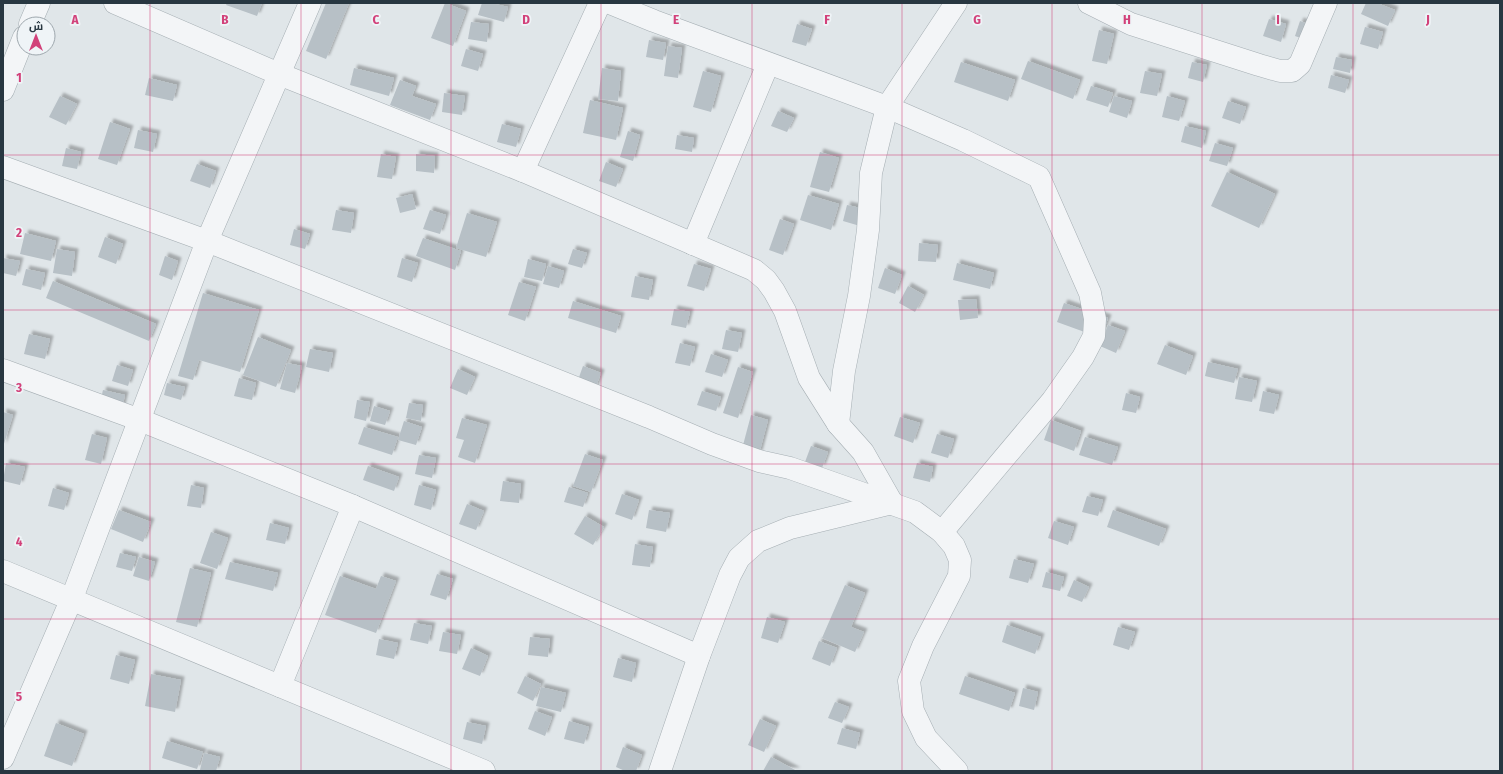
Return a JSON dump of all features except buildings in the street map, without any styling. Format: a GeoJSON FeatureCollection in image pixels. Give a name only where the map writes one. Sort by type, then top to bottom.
{"type":"FeatureCollection","features":[{"type":"Feature","properties":{"kind":"street"},"geometry":{"type":"LineString","coordinates":[[33,16],[39,3]]}},
{"type":"Feature","properties":{"kind":"street"},"geometry":{"type":"LineString","coordinates":[[114,3],[279,74],[523,171],[754,270],[766,280],[774,291],[785,312],[809,378],[838,424],[863,452],[892,503]]}},
{"type":"Feature","properties":{"kind":"street"},"geometry":{"type":"LineString","coordinates":[[3,758],[72,598],[207,241],[310,3]]}},
{"type":"Feature","properties":{"kind":"street"},"geometry":{"type":"LineString","coordinates":[[523,171],[600,3]]}},
{"type":"Feature","properties":{"kind":"street"},"geometry":{"type":"LineString","coordinates":[[610,3],[768,64],[887,107],[963,140],[1039,177],[1090,293],[1095,319],[1094,336],[1083,357],[1052,401],[942,532]]}},
{"type":"Feature","properties":{"kind":"street"},"geometry":{"type":"LineString","coordinates":[[838,424],[844,371],[860,289],[868,230],[871,173],[887,107],[956,3]]}},
{"type":"Feature","properties":{"kind":"street"},"geometry":{"type":"LineString","coordinates":[[1089,3],[1131,24],[1259,66],[1280,71],[1292,71],[1300,64],[1326,3]]}},
{"type":"Feature","properties":{"kind":"street"},"geometry":{"type":"LineString","coordinates":[[3,90],[16,56]]}},
{"type":"Feature","properties":{"kind":"street"},"geometry":{"type":"LineString","coordinates":[[693,244],[768,64]]}},
{"type":"Feature","properties":{"kind":"street"},"geometry":{"type":"LineString","coordinates":[[3,167],[207,241],[642,414],[712,444],[759,461],[790,468],[915,512],[942,532],[954,546],[960,560],[959,576],[924,646],[909,681],[909,692],[913,711],[926,738],[957,771]]}},
{"type":"Feature","properties":{"kind":"street"},"geometry":{"type":"LineString","coordinates":[[3,370],[140,420],[353,506],[700,656]]}},
{"type":"Feature","properties":{"kind":"street"},"geometry":{"type":"LineString","coordinates":[[660,771],[730,575],[739,558],[758,541],[790,528],[892,503]]}},
{"type":"Feature","properties":{"kind":"street"},"geometry":{"type":"LineString","coordinates":[[280,686],[353,506]]}},
{"type":"Feature","properties":{"kind":"street"},"geometry":{"type":"LineString","coordinates":[[3,571],[72,598],[484,771]]}}]}
